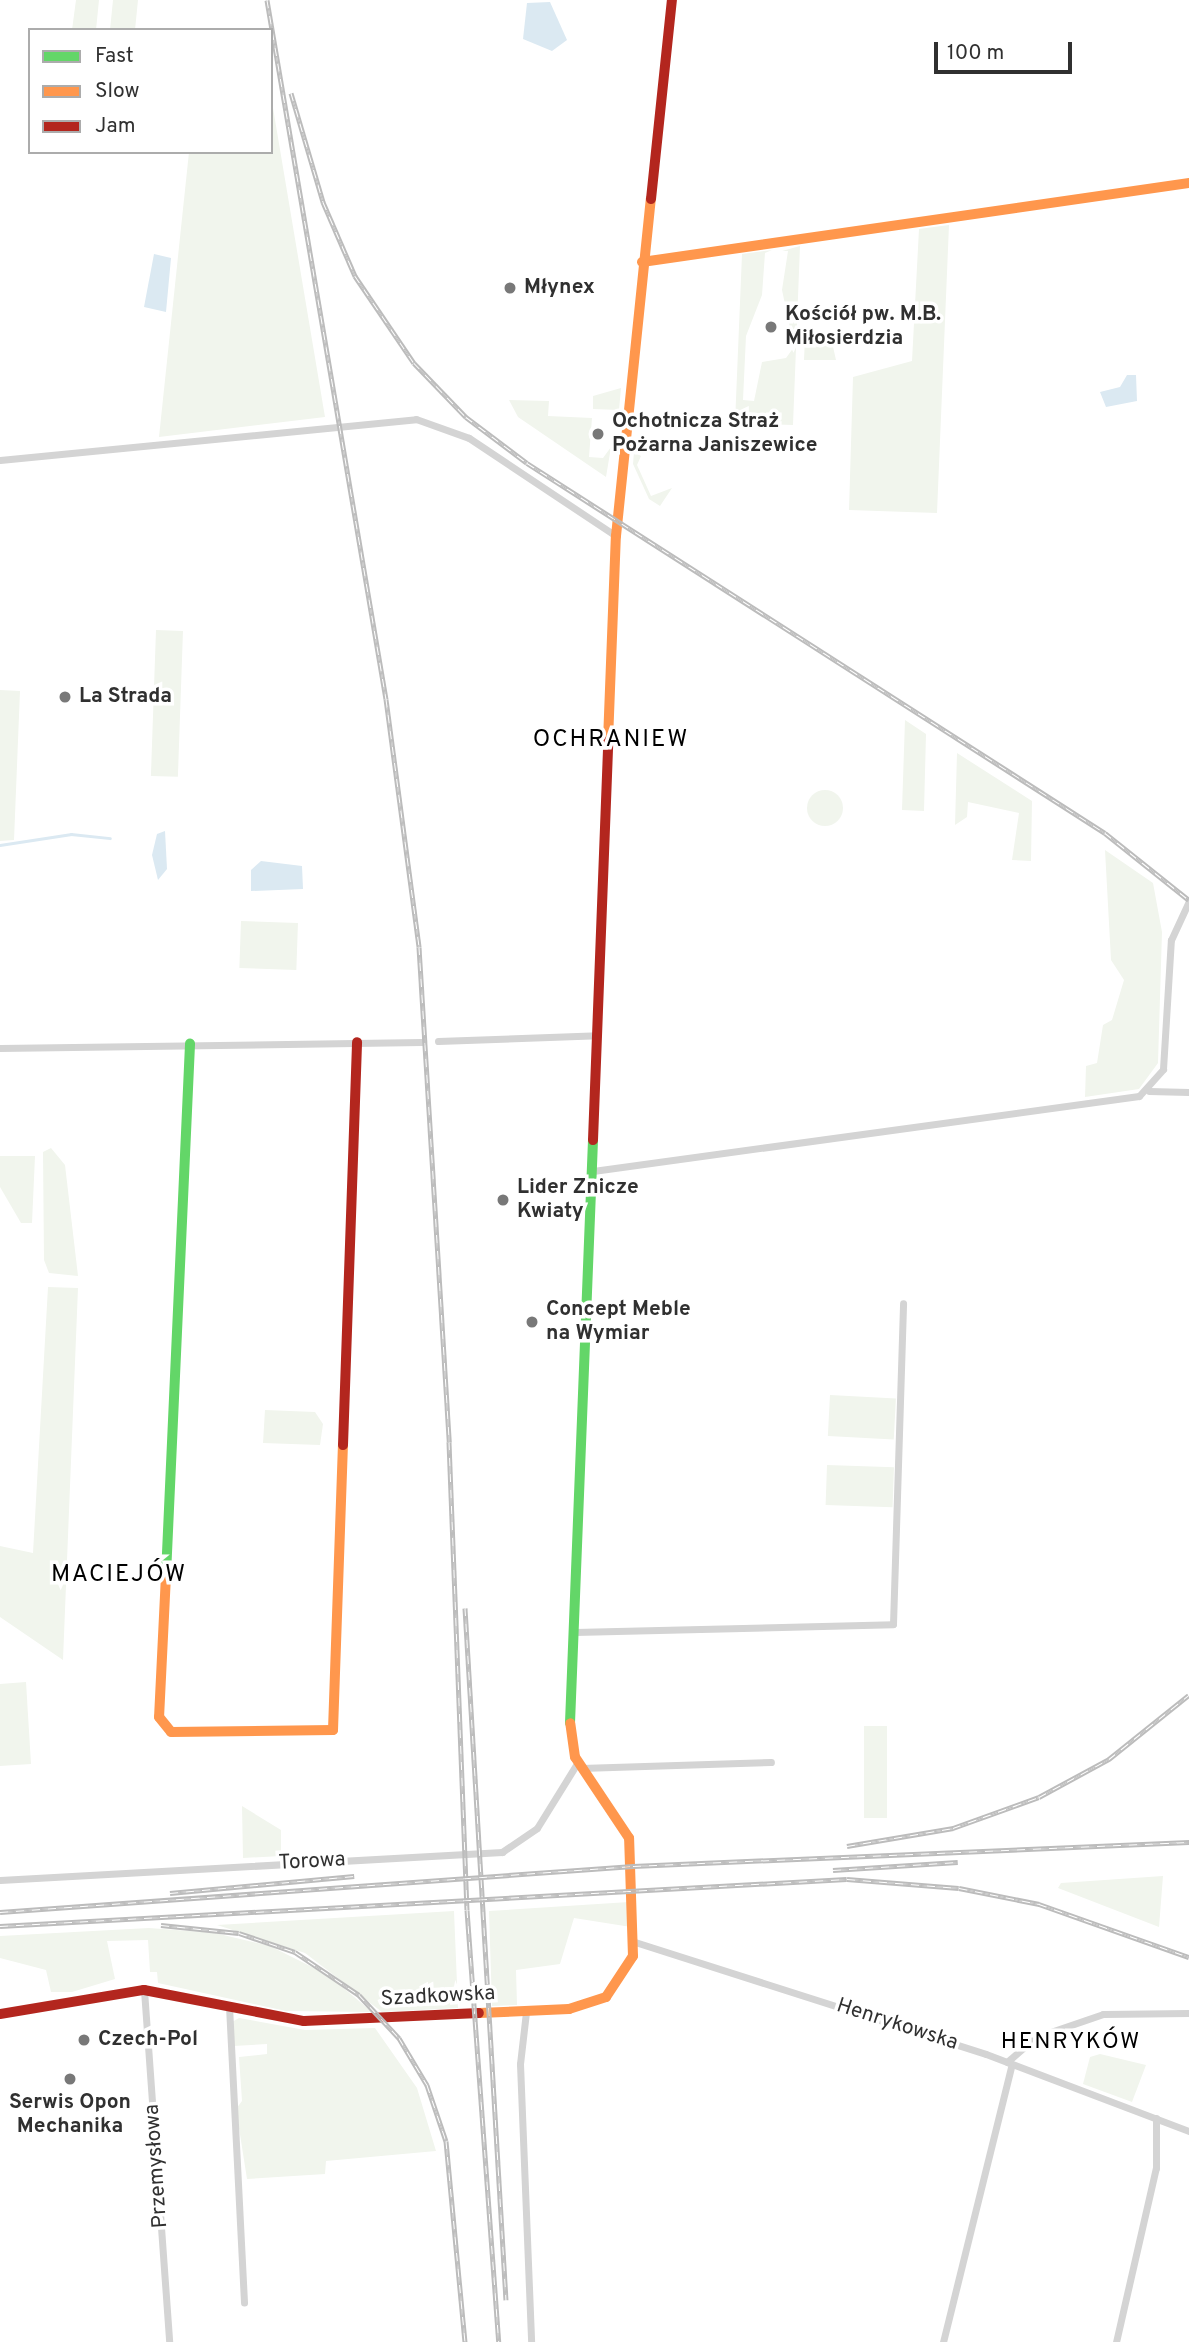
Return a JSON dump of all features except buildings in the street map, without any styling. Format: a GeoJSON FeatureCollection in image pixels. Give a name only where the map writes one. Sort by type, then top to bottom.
{"type":"FeatureCollection","features":[{"type":"Feature","properties":{"kind":"street"},"geometry":{"type":"LineString","coordinates":[[671,0],[642,262],[616,536],[575,1632],[893,1624],[903,1303]]}},
{"type":"Feature","properties":{"kind":"street"},"geometry":{"type":"LineString","coordinates":[[642,262],[1189,183]]}},
{"type":"Feature","properties":{"kind":"street"},"geometry":{"type":"LineString","coordinates":[[0,460],[415,419],[469,438],[616,536]]}},
{"type":"Feature","properties":{"kind":"street"},"geometry":{"type":"LineString","coordinates":[[1149,1091],[1163,1069],[1171,940],[1189,901]]}},
{"type":"Feature","properties":{"kind":"street"},"geometry":{"type":"LineString","coordinates":[[438,1041],[599,1035]]}},
{"type":"Feature","properties":{"kind":"street"},"geometry":{"type":"LineString","coordinates":[[190,1044],[159,1717],[171,1732],[221,1735],[333,1730],[357,1042]]}},
{"type":"Feature","properties":{"kind":"street"},"geometry":{"type":"LineString","coordinates":[[0,1048],[422,1042]]}},
{"type":"Feature","properties":{"kind":"street"},"geometry":{"type":"LineString","coordinates":[[593,1171],[1113,1102],[1149,1091],[1189,1092]]}},
{"type":"Feature","properties":{"kind":"street","name":"Szadkowska"},"geometry":{"type":"LineString","coordinates":[[0,2014],[144,1990],[304,2021],[526,2012],[583,2007],[606,1997],[627,1971],[635,1942],[629,1838],[580,1765],[573,1749],[575,1632]]}},
{"type":"Feature","properties":{"kind":"street"},"geometry":{"type":"LineString","coordinates":[[580,1765],[771,1762]]}},
{"type":"Feature","properties":{"kind":"street","name":"Torowa"},"geometry":{"type":"LineString","coordinates":[[0,1880],[488,1855],[530,1836],[580,1765]]}},
{"type":"Feature","properties":{"kind":"street","name":"Henrykowska"},"geometry":{"type":"LineString","coordinates":[[635,1942],[1010,2063],[1189,2131]]}},
{"type":"Feature","properties":{"kind":"street","name":"Przemysłowa"},"geometry":{"type":"LineString","coordinates":[[144,1990],[169,2342]]}},
{"type":"Feature","properties":{"kind":"street"},"geometry":{"type":"LineString","coordinates":[[229,2006],[244,2303]]}},
{"type":"Feature","properties":{"kind":"street"},"geometry":{"type":"LineString","coordinates":[[526,2012],[520,2064],[531,2342]]}},
{"type":"Feature","properties":{"kind":"street"},"geometry":{"type":"LineString","coordinates":[[943,2342],[1010,2063],[1036,2037],[1103,2014],[1189,2013]]}},
{"type":"Feature","properties":{"kind":"street"},"geometry":{"type":"LineString","coordinates":[[1116,2342],[1156,2168],[1156,2118]]}},
{"type":"Feature","properties":{"kind":"shaded area"},"geometry":{"type":"Polygon","coordinates":[[[76,0],[99,0],[96,28],[72,28],[76,0]]]}},
{"type":"Feature","properties":{"kind":"shaded area"},"geometry":{"type":"Polygon","coordinates":[[[113,0],[138,0],[135,28],[110,28],[113,0]]]}},
{"type":"Feature","properties":{"kind":"shaded area"},"geometry":{"type":"Polygon","coordinates":[[[550,2],[567,40],[552,51],[523,39],[527,3],[550,2]]]}},
{"type":"Feature","properties":{"kind":"shaded area"},"geometry":{"type":"Polygon","coordinates":[[[273,108],[325,417],[159,437],[189,154],[273,154],[273,108]]]}},
{"type":"Feature","properties":{"kind":"shaded area"},"geometry":{"type":"Polygon","coordinates":[[[949,225],[937,513],[849,510],[853,377],[912,361],[919,229],[949,225]]]}},
{"type":"Feature","properties":{"kind":"shaded area"},"geometry":{"type":"Polygon","coordinates":[[[800,246],[793,425],[735,423],[742,254],[772,250],[765,253],[762,295],[746,336],[743,400],[754,401],[762,362],[786,358],[794,347],[782,290],[788,251],[782,251],[800,246]]]}},
{"type":"Feature","properties":{"kind":"shaded area"},"geometry":{"type":"Polygon","coordinates":[[[154,254],[171,258],[166,312],[144,307],[154,254]]]}},
{"type":"Feature","properties":{"kind":"shaded area"},"geometry":{"type":"Polygon","coordinates":[[[805,337],[831,338],[836,360],[804,360],[805,337]]]}},
{"type":"Feature","properties":{"kind":"shaded area"},"geometry":{"type":"Polygon","coordinates":[[[1127,375],[1136,375],[1137,401],[1106,407],[1100,392],[1120,387],[1127,375]]]}},
{"type":"Feature","properties":{"kind":"shaded area"},"geometry":{"type":"Polygon","coordinates":[[[621,388],[619,410],[593,409],[593,396],[621,388]]]}},
{"type":"Feature","properties":{"kind":"shaded area"},"geometry":{"type":"Polygon","coordinates":[[[509,400],[549,401],[548,416],[592,418],[589,457],[603,458],[611,447],[606,477],[518,417],[509,400]]]}},
{"type":"Feature","properties":{"kind":"shaded area"},"geometry":{"type":"Polygon","coordinates":[[[634,452],[641,456],[637,465],[651,496],[672,488],[660,506],[649,499],[633,464],[634,452]]]}},
{"type":"Feature","properties":{"kind":"shaded area"},"geometry":{"type":"Polygon","coordinates":[[[156,630],[183,631],[178,777],[151,776],[156,630]]]}},
{"type":"Feature","properties":{"kind":"shaded area"},"geometry":{"type":"Polygon","coordinates":[[[0,690],[20,691],[14,840],[0,841],[0,690]]]}},
{"type":"Feature","properties":{"kind":"shaded area"},"geometry":{"type":"Polygon","coordinates":[[[905,720],[926,734],[924,811],[902,810],[905,720]]]}},
{"type":"Feature","properties":{"kind":"shaded area"},"geometry":{"type":"Polygon","coordinates":[[[957,753],[1032,801],[1031,861],[1012,860],[1019,813],[968,802],[967,817],[955,825],[957,753]]]}},
{"type":"Feature","properties":{"kind":"shaded area"},"geometry":{"type":"Polygon","coordinates":[[[825,790],[838,795],[843,808],[838,821],[825,826],[812,821],[807,808],[812,795],[825,790]]]}},
{"type":"Feature","properties":{"kind":"shaded area"},"geometry":{"type":"Polygon","coordinates":[[[165,831],[167,869],[158,880],[152,855],[157,834],[165,831]]]}},
{"type":"Feature","properties":{"kind":"shaded area"},"geometry":{"type":"Polygon","coordinates":[[[1105,850],[1153,883],[1162,932],[1158,1063],[1139,1089],[1085,1097],[1086,1066],[1097,1063],[1103,1025],[1112,1020],[1124,980],[1111,960],[1105,850]]]}},
{"type":"Feature","properties":{"kind":"shaded area"},"geometry":{"type":"Polygon","coordinates":[[[261,861],[302,866],[303,889],[251,891],[251,870],[261,861]]]}},
{"type":"Feature","properties":{"kind":"shaded area"},"geometry":{"type":"Polygon","coordinates":[[[241,921],[298,923],[296,970],[239,968],[241,921]]]}},
{"type":"Feature","properties":{"kind":"shaded area"},"geometry":{"type":"Polygon","coordinates":[[[51,1148],[65,1165],[78,1276],[49,1273],[44,1260],[43,1152],[51,1148]]]}},
{"type":"Feature","properties":{"kind":"shaded area"},"geometry":{"type":"Polygon","coordinates":[[[0,1156],[35,1156],[32,1223],[21,1223],[0,1187],[0,1156]]]}},
{"type":"Feature","properties":{"kind":"shaded area"},"geometry":{"type":"Polygon","coordinates":[[[48,1287],[78,1288],[63,1660],[0,1617],[0,1546],[33,1553],[48,1287]]]}},
{"type":"Feature","properties":{"kind":"shaded area"},"geometry":{"type":"Polygon","coordinates":[[[830,1395],[896,1398],[894,1439],[828,1436],[830,1395]]]}},
{"type":"Feature","properties":{"kind":"shaded area"},"geometry":{"type":"Polygon","coordinates":[[[265,1410],[315,1412],[323,1424],[320,1445],[263,1443],[265,1410]]]}},
{"type":"Feature","properties":{"kind":"shaded area"},"geometry":{"type":"Polygon","coordinates":[[[827,1465],[894,1467],[893,1507],[826,1505],[827,1465]]]}},
{"type":"Feature","properties":{"kind":"shaded area"},"geometry":{"type":"Polygon","coordinates":[[[26,1682],[31,1764],[0,1766],[0,1684],[26,1682]]]}},
{"type":"Feature","properties":{"kind":"shaded area"},"geometry":{"type":"Polygon","coordinates":[[[864,1726],[887,1726],[887,1818],[864,1818],[864,1726]]]}},
{"type":"Feature","properties":{"kind":"shaded area"},"geometry":{"type":"Polygon","coordinates":[[[242,1806],[281,1830],[281,1856],[243,1858],[242,1806]]]}},
{"type":"Feature","properties":{"kind":"shaded area"},"geometry":{"type":"Polygon","coordinates":[[[1163,1876],[1159,1927],[1058,1888],[1061,1883],[1163,1876]]]}},
{"type":"Feature","properties":{"kind":"shaded area"},"geometry":{"type":"Polygon","coordinates":[[[629,1902],[631,1927],[574,1918],[560,1964],[516,1970],[517,2005],[492,2006],[489,1911],[629,1902]]]}},
{"type":"Feature","properties":{"kind":"shaded area"},"geometry":{"type":"Polygon","coordinates":[[[454,1911],[458,2008],[382,2012],[305,1953],[217,1925],[454,1911]]]}},
{"type":"Feature","properties":{"kind":"shaded area"},"geometry":{"type":"Polygon","coordinates":[[[149,1928],[215,1933],[270,1946],[328,1975],[372,2012],[286,2011],[158,1983],[157,1972],[150,1972],[148,1940],[107,1941],[115,1979],[72,1992],[51,1992],[46,1970],[0,1958],[0,1936],[149,1928]]]}},
{"type":"Feature","properties":{"kind":"shaded area"},"geometry":{"type":"Polygon","coordinates":[[[239,2018],[305,2030],[375,2028],[417,2088],[436,2151],[326,2161],[325,2174],[247,2179],[236,2109],[242,2101],[239,2057],[267,2054],[267,2044],[233,2046],[232,2022],[239,2018]]]}},
{"type":"Feature","properties":{"kind":"shaded area"},"geometry":{"type":"Polygon","coordinates":[[[1100,2054],[1146,2065],[1132,2102],[1083,2084],[1090,2057],[1100,2054]]]}},
{"type":"Feature","properties":{"kind":"waterway"},"geometry":{"type":"LineString","coordinates":[[0,845],[71,834],[110,838]]}},
{"type":"Feature","properties":{"kind":"railway"},"geometry":{"type":"LineString","coordinates":[[267,0],[272,28]]}},
{"type":"Feature","properties":{"kind":"railway"},"geometry":{"type":"LineString","coordinates":[[273,35],[386,699],[419,947],[449,1442],[467,1910],[499,2342]]}},
{"type":"Feature","properties":{"kind":"railway"},"geometry":{"type":"LineString","coordinates":[[291,93],[323,202],[355,276],[414,363],[466,417],[527,463],[1105,833],[1189,900]]}},
{"type":"Feature","properties":{"kind":"railway"},"geometry":{"type":"LineString","coordinates":[[465,1608],[506,2300]]}},
{"type":"Feature","properties":{"kind":"railway"},"geometry":{"type":"LineString","coordinates":[[847,1846],[953,1828],[1039,1797],[1109,1759],[1189,1695]]}},
{"type":"Feature","properties":{"kind":"railway"},"geometry":{"type":"LineString","coordinates":[[0,1912],[633,1866],[1189,1842]]}},
{"type":"Feature","properties":{"kind":"railway"},"geometry":{"type":"LineString","coordinates":[[833,1870],[958,1862]]}},
{"type":"Feature","properties":{"kind":"railway"},"geometry":{"type":"LineString","coordinates":[[170,1893],[354,1876]]}},
{"type":"Feature","properties":{"kind":"railway"},"geometry":{"type":"LineString","coordinates":[[0,1926],[847,1879],[959,1888],[1039,1904],[1189,1957]]}},
{"type":"Feature","properties":{"kind":"railway"},"geometry":{"type":"LineString","coordinates":[[161,1925],[239,1933],[295,1952],[359,1995],[399,2038],[427,2085],[446,2141],[465,2342]]}},
{"type":"Feature","properties":{"kind":"traffic: fast"},"geometry":{"type":"LineString","coordinates":[[166,1575],[190,1044]]}},
{"type":"Feature","properties":{"kind":"traffic: fast"},"geometry":{"type":"LineString","coordinates":[[570,1723],[593,1140]]}},
{"type":"Feature","properties":{"kind":"traffic: slow"},"geometry":{"type":"LineString","coordinates":[[642,262],[1189,183]]}},
{"type":"Feature","properties":{"kind":"traffic: slow"},"geometry":{"type":"LineString","coordinates":[[608,741],[616,536],[651,199]]}},
{"type":"Feature","properties":{"kind":"traffic: slow"},"geometry":{"type":"LineString","coordinates":[[166,1575],[159,1717],[171,1732],[333,1730],[343,1445]]}},
{"type":"Feature","properties":{"kind":"traffic: slow"},"geometry":{"type":"LineString","coordinates":[[479,2013],[569,2009],[606,1997],[633,1956],[629,1838],[575,1757],[570,1723]]}},
{"type":"Feature","properties":{"kind":"traffic: jam"},"geometry":{"type":"LineString","coordinates":[[651,199],[672,0]]}},
{"type":"Feature","properties":{"kind":"traffic: jam"},"geometry":{"type":"LineString","coordinates":[[593,1140],[608,741]]}},
{"type":"Feature","properties":{"kind":"traffic: jam"},"geometry":{"type":"LineString","coordinates":[[343,1445],[357,1042]]}},
{"type":"Feature","properties":{"kind":"traffic: jam"},"geometry":{"type":"LineString","coordinates":[[0,2014],[144,1990],[304,2021],[479,2013]]}},
{"type":"Feature","properties":{"kind":"place","name":"Młynex"},"geometry":{"type":"Point","coordinates":[510,288]}},
{"type":"Feature","properties":{"kind":"place","name":"Kościół pw. M.B. Miłosierdzia"},"geometry":{"type":"Point","coordinates":[771,327]}},
{"type":"Feature","properties":{"kind":"place","name":"Ochotnicza Straż Pożarna Janiszewice"},"geometry":{"type":"Point","coordinates":[598,434]}},
{"type":"Feature","properties":{"kind":"place","name":"La Strada"},"geometry":{"type":"Point","coordinates":[65,697]}},
{"type":"Feature","properties":{"kind":"place","name":"Lider Znicze Kwiaty"},"geometry":{"type":"Point","coordinates":[503,1200]}},
{"type":"Feature","properties":{"kind":"place","name":"Concept Meble na Wymiar"},"geometry":{"type":"Point","coordinates":[532,1322]}},
{"type":"Feature","properties":{"kind":"place","name":"Czech-Pol"},"geometry":{"type":"Point","coordinates":[84,2040]}},
{"type":"Feature","properties":{"kind":"place","name":"Serwis Opon Mechanika"},"geometry":{"type":"Point","coordinates":[70,2079]}},
{"type":"Feature","properties":{"kind":"district","name":"OCHRANIEW"},"geometry":{"type":"Point","coordinates":[611,741]}},
{"type":"Feature","properties":{"kind":"district","name":"MACIEJÓW"},"geometry":{"type":"Point","coordinates":[119,1576]}},
{"type":"Feature","properties":{"kind":"district","name":"HENRYKÓW"},"geometry":{"type":"Point","coordinates":[1071,2043]}}]}
